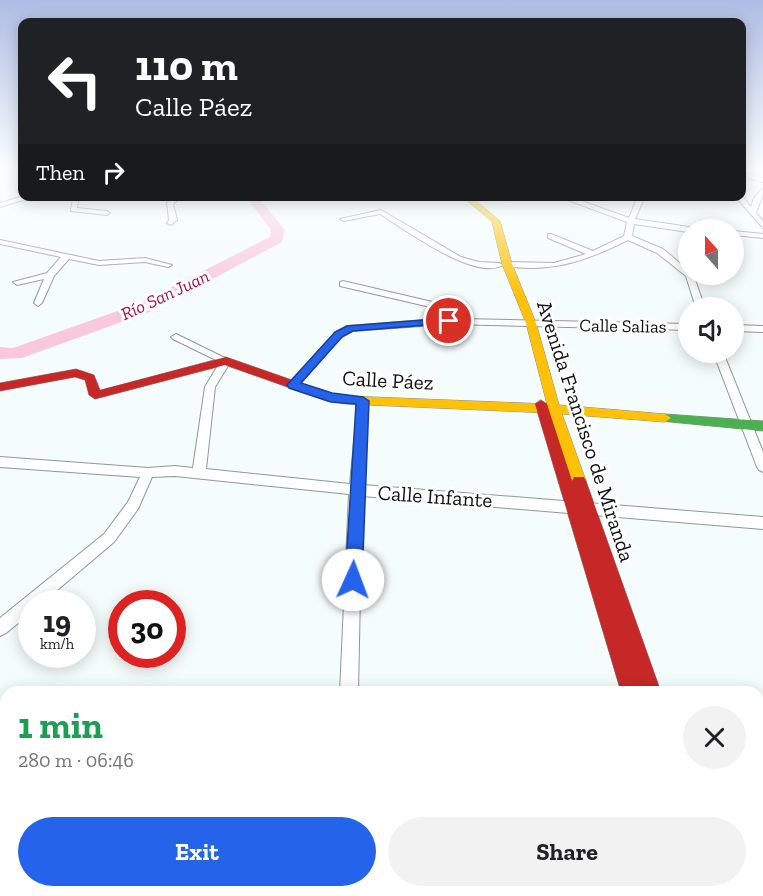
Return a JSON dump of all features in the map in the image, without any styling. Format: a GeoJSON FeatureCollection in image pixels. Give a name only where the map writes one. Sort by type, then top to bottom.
{"type":"FeatureCollection","features":[{"type":"Feature","properties":{"kind":"main road","name":"Avenida Francisco de Miranda"},"geometry":{"type":"LineString","coordinates":[[478,212],[488,224],[526,323],[574,507],[629,686]]}},
{"type":"Feature","properties":{"kind":"main road","name":"Avenida Francisco de Miranda"},"geometry":{"type":"LineString","coordinates":[[485,212],[496,221],[503,264]]}},
{"type":"Feature","properties":{"kind":"main road","name":"Calle Páez"},"geometry":{"type":"LineString","coordinates":[[226,362],[331,398],[548,409],[763,426]]}},
{"type":"Feature","properties":{"kind":"main road"},"geometry":{"type":"LineString","coordinates":[[0,387],[76,372],[90,378],[95,395],[226,362]]}},
{"type":"Feature","properties":{"kind":"main road","name":"Avenida Francisco de Miranda"},"geometry":{"type":"LineString","coordinates":[[548,409],[588,509],[649,686]]}},
{"type":"Feature","properties":{"kind":"street"},"geometry":{"type":"LineString","coordinates":[[94,212],[107,213]]}},
{"type":"Feature","properties":{"kind":"street"},"geometry":{"type":"LineString","coordinates":[[170,212],[171,223]]}},
{"type":"Feature","properties":{"kind":"street"},"geometry":{"type":"LineString","coordinates":[[344,219],[381,212],[459,259],[479,264],[555,265],[594,254],[628,237]]}},
{"type":"Feature","properties":{"kind":"street"},"geometry":{"type":"LineString","coordinates":[[607,212],[631,220],[678,228]]}},
{"type":"Feature","properties":{"kind":"street"},"geometry":{"type":"LineString","coordinates":[[628,237],[635,212]]}},
{"type":"Feature","properties":{"kind":"street"},"geometry":{"type":"LineString","coordinates":[[752,213],[763,226]]}},
{"type":"Feature","properties":{"kind":"street"},"geometry":{"type":"LineString","coordinates":[[744,234],[763,236]]}},
{"type":"Feature","properties":{"kind":"street"},"geometry":{"type":"LineString","coordinates":[[551,236],[594,254]]}},
{"type":"Feature","properties":{"kind":"street"},"geometry":{"type":"LineString","coordinates":[[628,237],[660,251],[678,265]]}},
{"type":"Feature","properties":{"kind":"street"},"geometry":{"type":"LineString","coordinates":[[0,243],[99,263],[145,260],[168,265]]}},
{"type":"Feature","properties":{"kind":"street"},"geometry":{"type":"LineString","coordinates":[[38,303],[50,275],[67,256]]}},
{"type":"Feature","properties":{"kind":"street"},"geometry":{"type":"LineString","coordinates":[[17,282],[50,275]]}},
{"type":"Feature","properties":{"kind":"street"},"geometry":{"type":"LineString","coordinates":[[343,284],[442,307],[451,311],[458,321]]}},
{"type":"Feature","properties":{"kind":"street","name":"Calle Salias"},"geometry":{"type":"LineString","coordinates":[[293,385],[339,334],[350,328],[458,321],[678,327]]}},
{"type":"Feature","properties":{"kind":"street"},"geometry":{"type":"LineString","coordinates":[[744,328],[763,329]]}},
{"type":"Feature","properties":{"kind":"street"},"geometry":{"type":"LineString","coordinates":[[176,337],[226,362],[210,387],[199,473]]}},
{"type":"Feature","properties":{"kind":"street"},"geometry":{"type":"LineString","coordinates":[[722,363],[763,467]]}},
{"type":"Feature","properties":{"kind":"street"},"geometry":{"type":"LineString","coordinates":[[349,686],[356,490],[363,401]]}},
{"type":"Feature","properties":{"kind":"street","name":"Calle Infante"},"geometry":{"type":"LineString","coordinates":[[0,462],[148,472],[199,473],[356,490],[763,523]]}},
{"type":"Feature","properties":{"kind":"street"},"geometry":{"type":"LineString","coordinates":[[0,628],[110,538],[133,506],[148,472]]}},
{"type":"Feature","properties":{"kind":"waterway","name":"Río San Juan"},"geometry":{"type":"LineString","coordinates":[[0,353],[15,354],[146,307],[277,239],[278,230],[264,212]]}},
{"type":"Feature","properties":{"kind":"traffic: fast"},"geometry":{"type":"LineString","coordinates":[[665,418],[763,426]]}},
{"type":"Feature","properties":{"kind":"traffic: slow"},"geometry":{"type":"LineString","coordinates":[[485,212],[496,221],[507,264],[531,323],[554,409],[579,481]]}},
{"type":"Feature","properties":{"kind":"traffic: slow"},"geometry":{"type":"LineString","coordinates":[[347,400],[554,409],[665,418]]}},
{"type":"Feature","properties":{"kind":"traffic: jam"},"geometry":{"type":"LineString","coordinates":[[0,387],[76,373],[90,378],[95,395],[226,361],[331,398],[347,400]]}},
{"type":"Feature","properties":{"kind":"traffic: jam"},"geometry":{"type":"LineString","coordinates":[[541,404],[629,686]]}},
{"type":"Feature","properties":{"kind":"traffic: jam"},"geometry":{"type":"LineString","coordinates":[[579,481],[649,686]]}},
{"type":"Feature","properties":{"kind":"route"},"geometry":{"type":"LineString","coordinates":[[353,580],[356,490],[363,401],[331,398],[293,385],[339,334],[350,328],[449,321]]}}]}
